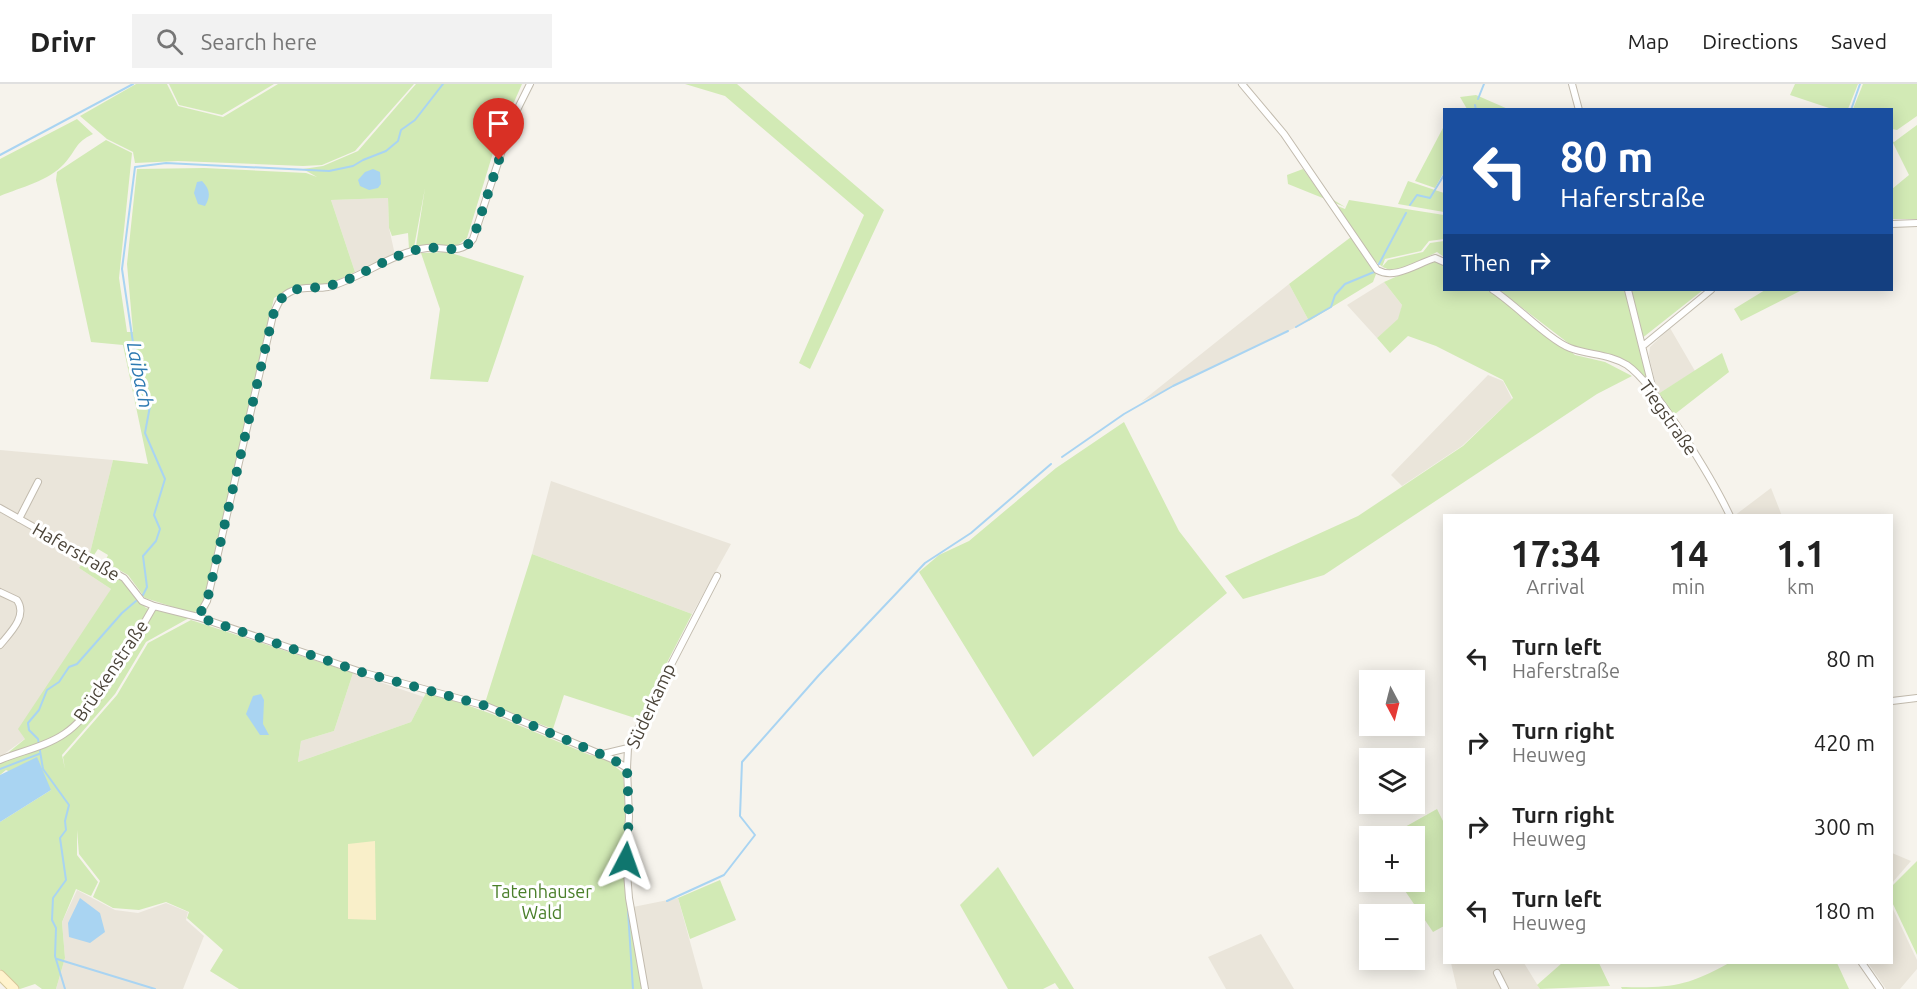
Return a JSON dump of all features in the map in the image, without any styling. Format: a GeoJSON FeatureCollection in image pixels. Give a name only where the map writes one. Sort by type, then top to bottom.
{"type":"FeatureCollection","features":[{"type":"Feature","properties":{"kind":"main road"},"geometry":{"type":"LineString","coordinates":[[0,975],[14,989]]}},
{"type":"Feature","properties":{"kind":"street"},"geometry":{"type":"LineString","coordinates":[[198,617],[207,601],[273,315],[280,299],[293,290],[326,287],[347,281],[407,253],[427,248],[460,249],[467,247],[473,239],[512,120],[530,84]]}},
{"type":"Feature","properties":{"kind":"street"},"geometry":{"type":"LineString","coordinates":[[1242,84],[1284,134],[1377,270],[1385,275],[1395,274],[1434,258],[1443,262]]}},
{"type":"Feature","properties":{"kind":"street"},"geometry":{"type":"LineString","coordinates":[[1572,84],[1578,108]]}},
{"type":"Feature","properties":{"kind":"street"},"geometry":{"type":"LineString","coordinates":[[1893,224],[1917,223]]}},
{"type":"Feature","properties":{"kind":"street","name":"Tiegstraße"},"geometry":{"type":"LineString","coordinates":[[1494,291],[1565,345],[1626,364],[1654,395],[1720,494],[1729,514]]}},
{"type":"Feature","properties":{"kind":"street"},"geometry":{"type":"LineString","coordinates":[[1628,291],[1644,345],[1654,395]]}},
{"type":"Feature","properties":{"kind":"street"},"geometry":{"type":"LineString","coordinates":[[1644,345],[1710,291]]}},
{"type":"Feature","properties":{"kind":"street","name":"Haferstraße"},"geometry":{"type":"LineString","coordinates":[[20,519],[38,482]]}},
{"type":"Feature","properties":{"kind":"street","name":"Haferstraße"},"geometry":{"type":"LineString","coordinates":[[0,508],[124,578],[140,599],[154,606],[198,617],[361,672],[486,706],[602,754],[627,768]]}},
{"type":"Feature","properties":{"kind":"street","name":"Süderkamp"},"geometry":{"type":"LineString","coordinates":[[645,989],[628,888],[628,748],[717,576]]}},
{"type":"Feature","properties":{"kind":"street"},"geometry":{"type":"LineString","coordinates":[[0,592],[17,600],[20,610],[16,624],[0,645]]}},
{"type":"Feature","properties":{"kind":"street","name":"Brückenstraße"},"geometry":{"type":"LineString","coordinates":[[0,760],[43,745],[67,733],[80,721],[108,681],[154,606]]}},
{"type":"Feature","properties":{"kind":"street"},"geometry":{"type":"LineString","coordinates":[[1893,701],[1917,698]]}},
{"type":"Feature","properties":{"kind":"street"},"geometry":{"type":"LineString","coordinates":[[602,754],[628,748]]}},
{"type":"Feature","properties":{"kind":"street"},"geometry":{"type":"LineString","coordinates":[[1864,964],[1881,989]]}},
{"type":"Feature","properties":{"kind":"street"},"geometry":{"type":"LineString","coordinates":[[1497,973],[1506,989]]}},
{"type":"Feature","properties":{"kind":"shaded area"},"geometry":{"type":"Polygon","coordinates":[[[388,198],[389,228],[395,255],[355,272],[331,200],[388,198]]]}},
{"type":"Feature","properties":{"kind":"shaded area"},"geometry":{"type":"Polygon","coordinates":[[[1384,282],[1402,305],[1399,319],[1377,338],[1347,305],[1384,282]]]}},
{"type":"Feature","properties":{"kind":"shaded area"},"geometry":{"type":"Polygon","coordinates":[[[1289,284],[1309,321],[1141,402],[1289,284]]]}},
{"type":"Feature","properties":{"kind":"shaded area"},"geometry":{"type":"Polygon","coordinates":[[[1670,328],[1695,371],[1658,394],[1649,356],[1650,347],[1670,328]]]}},
{"type":"Feature","properties":{"kind":"shaded area"},"geometry":{"type":"Polygon","coordinates":[[[1488,375],[1503,381],[1512,399],[1462,446],[1402,486],[1391,475],[1488,375]]]}},
{"type":"Feature","properties":{"kind":"shaded area"},"geometry":{"type":"Polygon","coordinates":[[[0,450],[113,460],[90,553],[79,568],[111,589],[26,738],[0,757],[0,450]]]}},
{"type":"Feature","properties":{"kind":"shaded area"},"geometry":{"type":"Polygon","coordinates":[[[551,481],[731,544],[692,614],[532,554],[551,481]]]}},
{"type":"Feature","properties":{"kind":"shaded area"},"geometry":{"type":"Polygon","coordinates":[[[1771,488],[1781,514],[1737,514],[1771,488]]]}},
{"type":"Feature","properties":{"kind":"shaded area"},"geometry":{"type":"Polygon","coordinates":[[[353,673],[424,697],[411,722],[298,762],[301,741],[334,731],[353,673]]]}},
{"type":"Feature","properties":{"kind":"shaded area"},"geometry":{"type":"Polygon","coordinates":[[[1893,853],[1911,861],[1893,882],[1893,853]]]}},
{"type":"Feature","properties":{"kind":"shaded area"},"geometry":{"type":"Polygon","coordinates":[[[77,890],[115,910],[138,913],[166,903],[188,912],[186,920],[204,936],[183,989],[56,989],[65,958],[62,922],[77,890]]]}},
{"type":"Feature","properties":{"kind":"shaded area"},"geometry":{"type":"Polygon","coordinates":[[[678,898],[703,989],[649,989],[640,955],[633,907],[678,898]]]}},
{"type":"Feature","properties":{"kind":"shaded area"},"geometry":{"type":"Polygon","coordinates":[[[1893,909],[1917,960],[1917,969],[1900,989],[1886,989],[1869,964],[1893,964],[1893,909]]]}},
{"type":"Feature","properties":{"kind":"shaded area"},"geometry":{"type":"Polygon","coordinates":[[[1261,934],[1294,989],[1226,989],[1208,957],[1261,934]]]}},
{"type":"Feature","properties":{"kind":"shaded area"},"geometry":{"type":"Polygon","coordinates":[[[1451,964],[1525,964],[1540,989],[1457,989],[1451,964]]]}},
{"type":"Feature","properties":{"kind":"green space"},"geometry":{"type":"Polygon","coordinates":[[[136,84],[167,84],[178,106],[223,117],[278,84],[414,84],[355,151],[322,165],[303,166],[178,161],[135,163],[133,152],[107,139],[80,116],[136,84]]]}},
{"type":"Feature","properties":{"kind":"green space"},"geometry":{"type":"Polygon","coordinates":[[[169,84],[274,84],[222,115],[179,105],[169,84]]]}},
{"type":"Feature","properties":{"kind":"green space"},"geometry":{"type":"Polygon","coordinates":[[[416,84],[522,84],[496,143],[467,238],[458,245],[416,246],[425,188],[414,247],[409,249],[408,233],[392,236],[389,228],[388,198],[331,200],[355,272],[329,284],[290,289],[274,298],[205,600],[200,610],[192,613],[145,598],[128,575],[105,562],[108,555],[98,549],[94,555],[90,553],[113,460],[148,464],[123,345],[91,342],[56,180],[57,172],[106,140],[132,153],[119,278],[127,332],[133,332],[127,264],[137,169],[204,168],[306,173],[317,177],[303,169],[323,166],[358,151],[416,84]]]}},
{"type":"Feature","properties":{"kind":"green space"},"geometry":{"type":"Polygon","coordinates":[[[685,84],[737,84],[884,210],[810,369],[799,363],[864,215],[725,96],[685,84]]]}},
{"type":"Feature","properties":{"kind":"green space"},"geometry":{"type":"Polygon","coordinates":[[[1795,84],[1858,84],[1848,108],[1829,108],[1790,95],[1795,84]]]}},
{"type":"Feature","properties":{"kind":"green space"},"geometry":{"type":"Polygon","coordinates":[[[1863,84],[1917,84],[1917,116],[1897,130],[1893,129],[1893,108],[1853,108],[1863,84]]]}},
{"type":"Feature","properties":{"kind":"green space"},"geometry":{"type":"Polygon","coordinates":[[[1476,95],[1506,108],[1466,108],[1460,97],[1476,95]]]}},
{"type":"Feature","properties":{"kind":"green space"},"geometry":{"type":"Polygon","coordinates":[[[77,119],[93,134],[79,144],[58,170],[43,179],[0,196],[0,159],[77,119]]]}},
{"type":"Feature","properties":{"kind":"green space"},"geometry":{"type":"Polygon","coordinates":[[[1917,125],[1917,219],[1893,219],[1893,188],[1909,175],[1894,142],[1917,125]]]}},
{"type":"Feature","properties":{"kind":"green space"},"geometry":{"type":"Polygon","coordinates":[[[1443,128],[1443,174],[1435,188],[1415,181],[1443,128]]]}},
{"type":"Feature","properties":{"kind":"green space"},"geometry":{"type":"Polygon","coordinates":[[[1303,169],[1319,191],[1345,207],[1288,184],[1287,175],[1303,169]]]}},
{"type":"Feature","properties":{"kind":"green space"},"geometry":{"type":"Polygon","coordinates":[[[1408,181],[1443,193],[1443,212],[1398,204],[1408,181]]]}},
{"type":"Feature","properties":{"kind":"green space"},"geometry":{"type":"Polygon","coordinates":[[[1349,200],[1443,215],[1443,239],[1429,241],[1421,251],[1385,259],[1382,266],[1361,244],[1335,205],[1345,209],[1349,200]]]}},
{"type":"Feature","properties":{"kind":"green space"},"geometry":{"type":"Polygon","coordinates":[[[1351,237],[1376,274],[1373,282],[1309,321],[1289,284],[1351,237]]]}},
{"type":"Feature","properties":{"kind":"green space"},"geometry":{"type":"Polygon","coordinates":[[[1443,241],[1443,256],[1437,252],[1409,266],[1393,270],[1383,266],[1388,260],[1423,252],[1430,243],[1443,241]]]}},
{"type":"Feature","properties":{"kind":"green space"},"geometry":{"type":"Polygon","coordinates":[[[448,252],[524,276],[488,382],[430,379],[440,309],[421,253],[448,252]]]}},
{"type":"Feature","properties":{"kind":"green space"},"geometry":{"type":"Polygon","coordinates":[[[1434,260],[1443,264],[1443,291],[1491,291],[1575,355],[1605,362],[1632,376],[1597,394],[1324,575],[1243,599],[1225,576],[1358,516],[1463,446],[1513,398],[1503,380],[1436,346],[1408,336],[1390,353],[1377,338],[1398,319],[1402,305],[1384,282],[1434,260]]]}},
{"type":"Feature","properties":{"kind":"green space"},"geometry":{"type":"Polygon","coordinates":[[[1500,291],[1702,291],[1641,339],[1650,380],[1648,382],[1608,357],[1576,349],[1500,291]]]}},
{"type":"Feature","properties":{"kind":"green space"},"geometry":{"type":"Polygon","coordinates":[[[1763,291],[1800,291],[1741,321],[1734,309],[1763,291]]]}},
{"type":"Feature","properties":{"kind":"green space"},"geometry":{"type":"Polygon","coordinates":[[[1722,353],[1729,372],[1675,414],[1670,414],[1658,394],[1722,353]]]}},
{"type":"Feature","properties":{"kind":"green space"},"geometry":{"type":"Polygon","coordinates":[[[1124,422],[1179,531],[1227,593],[1033,757],[919,572],[939,555],[969,541],[1056,468],[1124,422]]]}},
{"type":"Feature","properties":{"kind":"green space"},"geometry":{"type":"Polygon","coordinates":[[[532,554],[692,614],[638,719],[564,695],[553,729],[485,703],[532,554]]]}},
{"type":"Feature","properties":{"kind":"green space","name":"Tatenhauser Wald"},"geometry":{"type":"Polygon","coordinates":[[[85,559],[122,581],[146,608],[189,618],[146,642],[115,694],[62,755],[65,769],[63,757],[117,695],[148,643],[191,620],[353,673],[334,731],[301,741],[298,762],[411,722],[427,691],[492,714],[590,755],[605,758],[623,773],[627,818],[623,859],[642,989],[239,989],[210,971],[223,950],[187,918],[189,912],[166,902],[139,910],[113,908],[93,897],[100,881],[79,854],[77,830],[77,855],[98,882],[91,896],[76,889],[62,922],[65,958],[56,989],[42,989],[35,984],[20,989],[0,969],[0,822],[51,790],[6,770],[0,775],[0,763],[10,758],[9,752],[25,739],[18,729],[111,589],[79,568],[85,559]]]}},
{"type":"Feature","properties":{"kind":"green space"},"geometry":{"type":"Polygon","coordinates":[[[1437,809],[1443,821],[1443,927],[1433,932],[1425,920],[1425,904],[1414,904],[1406,892],[1425,892],[1425,826],[1407,826],[1437,809]]]}},
{"type":"Feature","properties":{"kind":"green space"},"geometry":{"type":"Polygon","coordinates":[[[1917,861],[1917,955],[1893,904],[1893,885],[1917,861]]]}},
{"type":"Feature","properties":{"kind":"green space"},"geometry":{"type":"Polygon","coordinates":[[[998,867],[1074,989],[1059,989],[1055,983],[1043,989],[1008,989],[960,905],[998,867]]]}},
{"type":"Feature","properties":{"kind":"green space"},"geometry":{"type":"Polygon","coordinates":[[[720,880],[736,920],[690,939],[678,898],[720,880]]]}},
{"type":"Feature","properties":{"kind":"green space"},"geometry":{"type":"Polygon","coordinates":[[[1561,964],[1599,964],[1610,986],[1540,989],[1537,985],[1561,964]]]}},
{"type":"Feature","properties":{"kind":"green space"},"geometry":{"type":"Polygon","coordinates":[[[1727,964],[1837,964],[1849,989],[1622,989],[1621,987],[1666,986],[1701,977],[1727,964]]]}},
{"type":"Feature","properties":{"kind":"sand"},"geometry":{"type":"Polygon","coordinates":[[[375,841],[376,920],[348,919],[348,844],[375,841]]]}},
{"type":"Feature","properties":{"kind":"water"},"geometry":{"type":"Polygon","coordinates":[[[373,169],[380,172],[381,184],[378,188],[369,190],[360,186],[358,180],[365,172],[373,169]]]}},
{"type":"Feature","properties":{"kind":"water"},"geometry":{"type":"Polygon","coordinates":[[[202,181],[209,193],[205,206],[198,204],[194,193],[197,182],[202,181]]]}},
{"type":"Feature","properties":{"kind":"water"},"geometry":{"type":"Polygon","coordinates":[[[261,694],[264,700],[263,724],[269,735],[260,735],[246,714],[253,696],[261,694]]]}},
{"type":"Feature","properties":{"kind":"water"},"geometry":{"type":"Polygon","coordinates":[[[37,757],[51,790],[0,822],[0,775],[37,757]]]}},
{"type":"Feature","properties":{"kind":"water"},"geometry":{"type":"Polygon","coordinates":[[[80,898],[100,913],[105,932],[90,943],[69,937],[68,923],[80,898]]]}},
{"type":"Feature","properties":{"kind":"waterway"},"geometry":{"type":"LineString","coordinates":[[0,155],[133,84]]}},
{"type":"Feature","properties":{"kind":"waterway","name":"Laibach"},"geometry":{"type":"LineString","coordinates":[[65,989],[55,956],[56,928],[52,920],[53,898],[66,880],[60,838],[66,830],[65,821],[69,805],[43,769],[38,739],[29,730],[28,723],[39,710],[47,690],[59,682],[69,667],[77,664],[122,613],[143,595],[147,587],[143,556],[156,541],[160,529],[154,515],[165,479],[145,433],[150,406],[138,376],[122,269],[135,167],[166,163],[329,171],[353,166],[386,151],[398,141],[401,130],[415,120],[443,84]]}},
{"type":"Feature","properties":{"kind":"waterway"},"geometry":{"type":"LineString","coordinates":[[1478,99],[1484,84]]}},
{"type":"Feature","properties":{"kind":"waterway"},"geometry":{"type":"LineString","coordinates":[[1852,108],[1860,84]]}},
{"type":"Feature","properties":{"kind":"waterway"},"geometry":{"type":"LineString","coordinates":[[1410,205],[1417,195],[1430,198],[1443,177]]}},
{"type":"Feature","properties":{"kind":"waterway"},"geometry":{"type":"LineString","coordinates":[[1379,264],[1406,213]]}},
{"type":"Feature","properties":{"kind":"waterway"},"geometry":{"type":"LineString","coordinates":[[1296,327],[1331,307],[1335,295],[1345,284],[1374,272]]}},
{"type":"Feature","properties":{"kind":"waterway"},"geometry":{"type":"LineString","coordinates":[[1062,457],[1124,414],[1173,386],[1288,331]]}},
{"type":"Feature","properties":{"kind":"waterway"},"geometry":{"type":"LineString","coordinates":[[667,901],[724,875],[755,835],[740,816],[742,762],[819,675],[925,563],[971,533],[1051,464]]}},
{"type":"Feature","properties":{"kind":"waterway"},"geometry":{"type":"LineString","coordinates":[[0,769],[39,754]]}},
{"type":"Feature","properties":{"kind":"waterway"},"geometry":{"type":"LineString","coordinates":[[628,911],[633,989]]}},
{"type":"Feature","properties":{"kind":"waterway","name":"Laibach"},"geometry":{"type":"LineString","coordinates":[[57,959],[155,989]]}},
{"type":"Feature","properties":{"kind":"route"},"geometry":{"type":"LineString","coordinates":[[499,160],[473,239],[467,247],[460,249],[427,248],[407,253],[347,281],[326,287],[293,290],[280,299],[273,315],[207,601],[198,617],[361,672],[486,706],[612,759],[627,768],[629,817],[626,860]]}}]}
